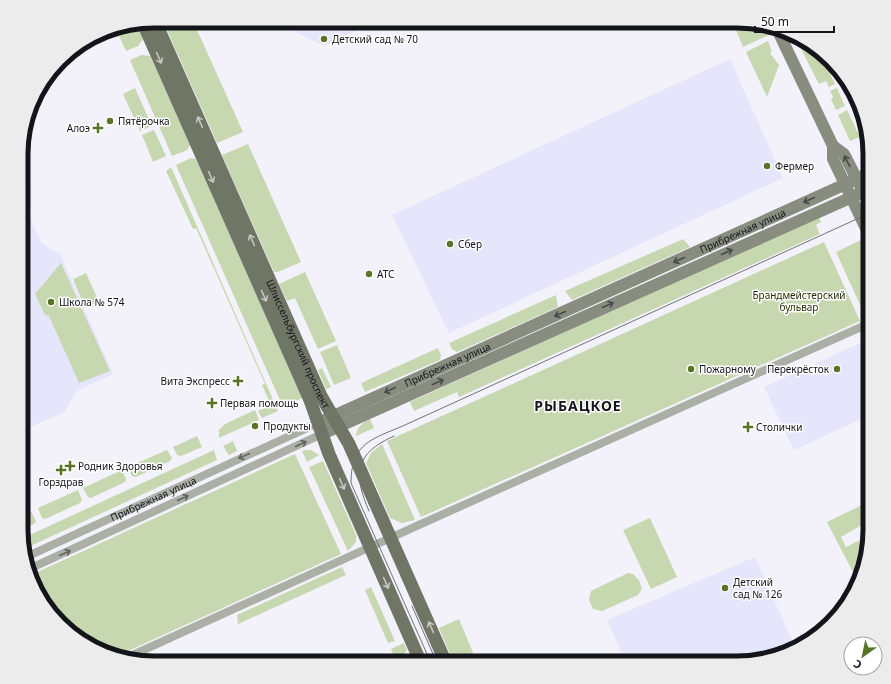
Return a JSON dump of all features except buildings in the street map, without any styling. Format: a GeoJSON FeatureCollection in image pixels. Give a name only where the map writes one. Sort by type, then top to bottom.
{"type":"FeatureCollection","features":[{"type":"Feature","properties":{"kind":"main road","name":"Шлиссельбургский проспект"},"geometry":{"type":"LineString","coordinates":[[145,28],[307,393],[329,454],[418,656]]}},
{"type":"Feature","properties":{"kind":"main road","name":"Шлиссельбургский проспект"},"geometry":{"type":"LineString","coordinates":[[158,28],[321,396],[349,444],[443,656]]}},
{"type":"Feature","properties":{"kind":"street"},"geometry":{"type":"LineString","coordinates":[[780,36],[833,146],[834,159],[863,223]]}},
{"type":"Feature","properties":{"kind":"street"},"geometry":{"type":"LineString","coordinates":[[833,146],[844,154],[857,179],[863,186]]}},
{"type":"Feature","properties":{"kind":"street","name":"Прибрежная улица"},"geometry":{"type":"LineString","coordinates":[[336,421],[863,176]]}},
{"type":"Feature","properties":{"kind":"street","name":"Прибрежная улица"},"geometry":{"type":"LineString","coordinates":[[30,555],[863,193]]}},
{"type":"Feature","properties":{"kind":"street"},"geometry":{"type":"LineString","coordinates":[[134,655],[863,326]]}},
{"type":"Feature","properties":{"kind":"street","name":"Прибрежная улица"},"geometry":{"type":"LineString","coordinates":[[33,567],[320,428]]}},
{"type":"Feature","properties":{"kind":"shaded area"},"geometry":{"type":"Polygon","coordinates":[[[294,28],[362,28],[324,46],[295,32],[294,28]]]}},
{"type":"Feature","properties":{"kind":"shaded area"},"geometry":{"type":"Polygon","coordinates":[[[730,59],[783,178],[449,333],[392,215],[730,59]]]}},
{"type":"Feature","properties":{"kind":"shaded area"},"geometry":{"type":"Polygon","coordinates":[[[836,75],[850,98],[860,128],[836,75]]]}},
{"type":"Feature","properties":{"kind":"shaded area","name":"Школа № 574"},"geometry":{"type":"Polygon","coordinates":[[[28,214],[42,244],[60,254],[113,374],[78,390],[64,412],[28,428],[28,214]]]}},
{"type":"Feature","properties":{"kind":"shaded area"},"geometry":{"type":"Polygon","coordinates":[[[863,342],[863,418],[794,450],[764,387],[863,342]]]}},
{"type":"Feature","properties":{"kind":"shaded area","name":"Детский сад № 126"},"geometry":{"type":"Polygon","coordinates":[[[755,557],[793,643],[770,652],[754,655],[623,656],[607,620],[755,557]]]}},
{"type":"Feature","properties":{"kind":"green space"},"geometry":{"type":"Polygon","coordinates":[[[166,28],[196,28],[243,132],[217,143],[166,28]]]}},
{"type":"Feature","properties":{"kind":"green space"},"geometry":{"type":"Polygon","coordinates":[[[740,28],[746,28],[762,30],[767,31],[769,35],[743,47],[736,30],[740,28]]]}},
{"type":"Feature","properties":{"kind":"green space"},"geometry":{"type":"Polygon","coordinates":[[[138,29],[143,39],[138,46],[126,51],[118,33],[138,29]]]}},
{"type":"Feature","properties":{"kind":"green space"},"geometry":{"type":"Polygon","coordinates":[[[768,41],[772,52],[770,53],[779,65],[767,97],[746,52],[768,41]]]}},
{"type":"Feature","properties":{"kind":"green space"},"geometry":{"type":"Polygon","coordinates":[[[804,48],[807,49],[826,65],[835,84],[829,87],[826,81],[819,84],[801,49],[804,48]]]}},
{"type":"Feature","properties":{"kind":"green space"},"geometry":{"type":"Polygon","coordinates":[[[142,55],[150,56],[190,145],[187,150],[172,156],[130,60],[142,55]]]}},
{"type":"Feature","properties":{"kind":"green space"},"geometry":{"type":"Polygon","coordinates":[[[135,88],[152,126],[140,131],[123,94],[135,88]]]}},
{"type":"Feature","properties":{"kind":"green space"},"geometry":{"type":"Polygon","coordinates":[[[837,88],[845,106],[836,110],[831,99],[833,97],[830,91],[837,88]]]}},
{"type":"Feature","properties":{"kind":"green space"},"geometry":{"type":"Polygon","coordinates":[[[847,110],[860,137],[850,141],[838,115],[847,110]]]}},
{"type":"Feature","properties":{"kind":"green space"},"geometry":{"type":"Polygon","coordinates":[[[154,130],[166,156],[153,162],[142,135],[154,130]]]}},
{"type":"Feature","properties":{"kind":"green space"},"geometry":{"type":"Polygon","coordinates":[[[248,144],[301,262],[278,272],[274,272],[222,155],[248,144]]]}},
{"type":"Feature","properties":{"kind":"green space"},"geometry":{"type":"Polygon","coordinates":[[[191,158],[196,159],[302,398],[283,407],[176,165],[191,158]]]}},
{"type":"Feature","properties":{"kind":"green space"},"geometry":{"type":"Polygon","coordinates":[[[171,167],[278,411],[262,418],[258,411],[271,405],[262,385],[265,384],[196,228],[193,229],[166,171],[171,167]]]}},
{"type":"Feature","properties":{"kind":"green space"},"geometry":{"type":"Polygon","coordinates":[[[819,217],[821,222],[816,225],[820,234],[459,397],[457,392],[414,411],[410,402],[819,217]]]}},
{"type":"Feature","properties":{"kind":"green space"},"geometry":{"type":"Polygon","coordinates":[[[683,239],[690,247],[572,300],[565,291],[683,239]]]}},
{"type":"Feature","properties":{"kind":"green space"},"geometry":{"type":"Polygon","coordinates":[[[863,239],[863,311],[836,252],[863,239]]]}},
{"type":"Feature","properties":{"kind":"green space","name":"Брандмейстерский бульвар"},"geometry":{"type":"Polygon","coordinates":[[[824,242],[860,321],[421,517],[387,441],[824,242]]]}},
{"type":"Feature","properties":{"kind":"green space"},"geometry":{"type":"Polygon","coordinates":[[[61,263],[110,371],[79,383],[49,316],[45,315],[35,294],[61,263]]]}},
{"type":"Feature","properties":{"kind":"green space"},"geometry":{"type":"Polygon","coordinates":[[[305,272],[336,341],[318,349],[295,298],[287,301],[279,284],[305,272]]]}},
{"type":"Feature","properties":{"kind":"green space"},"geometry":{"type":"Polygon","coordinates":[[[86,273],[99,302],[85,308],[73,279],[86,273]]]}},
{"type":"Feature","properties":{"kind":"green space"},"geometry":{"type":"Polygon","coordinates":[[[556,295],[558,307],[457,352],[452,349],[449,343],[556,295]]]}},
{"type":"Feature","properties":{"kind":"green space"},"geometry":{"type":"Polygon","coordinates":[[[337,345],[351,378],[334,385],[320,352],[337,345]]]}},
{"type":"Feature","properties":{"kind":"green space"},"geometry":{"type":"Polygon","coordinates":[[[438,348],[441,355],[440,360],[365,392],[361,383],[438,348]]]}},
{"type":"Feature","properties":{"kind":"green space"},"geometry":{"type":"Polygon","coordinates":[[[322,368],[331,387],[326,389],[318,370],[322,368]]]}},
{"type":"Feature","properties":{"kind":"green space"},"geometry":{"type":"Polygon","coordinates":[[[255,410],[259,420],[219,438],[219,430],[225,424],[255,410]]]}},
{"type":"Feature","properties":{"kind":"green space"},"geometry":{"type":"Polygon","coordinates":[[[370,419],[374,428],[356,436],[357,430],[360,426],[370,419]]]}},
{"type":"Feature","properties":{"kind":"green space"},"geometry":{"type":"Polygon","coordinates":[[[197,436],[202,447],[181,456],[177,455],[173,447],[197,436]]]}},
{"type":"Feature","properties":{"kind":"green space"},"geometry":{"type":"Polygon","coordinates":[[[233,441],[237,451],[229,455],[223,446],[233,441]]]}},
{"type":"Feature","properties":{"kind":"green space"},"geometry":{"type":"Polygon","coordinates":[[[382,444],[415,520],[402,523],[390,518],[366,463],[371,453],[382,444]]]}},
{"type":"Feature","properties":{"kind":"green space"},"geometry":{"type":"Polygon","coordinates":[[[167,450],[172,458],[170,461],[136,477],[132,476],[128,467],[167,450]]]}},
{"type":"Feature","properties":{"kind":"green space"},"geometry":{"type":"Polygon","coordinates":[[[214,450],[217,460],[29,547],[28,536],[214,450]]]}},
{"type":"Feature","properties":{"kind":"green space"},"geometry":{"type":"Polygon","coordinates":[[[311,450],[319,455],[307,462],[302,451],[311,450]]]}},
{"type":"Feature","properties":{"kind":"green space"},"geometry":{"type":"Polygon","coordinates":[[[295,454],[341,554],[124,653],[98,643],[71,625],[49,600],[36,573],[295,454]]]}},
{"type":"Feature","properties":{"kind":"green space"},"geometry":{"type":"Polygon","coordinates":[[[323,461],[356,535],[356,542],[348,551],[309,467],[323,461]]]}},
{"type":"Feature","properties":{"kind":"green space"},"geometry":{"type":"Polygon","coordinates":[[[122,470],[126,479],[125,482],[91,498],[88,497],[83,488],[122,470]]]}},
{"type":"Feature","properties":{"kind":"green space"},"geometry":{"type":"Polygon","coordinates":[[[78,490],[82,500],[80,503],[45,519],[42,518],[38,508],[78,490]]]}},
{"type":"Feature","properties":{"kind":"green space"},"geometry":{"type":"Polygon","coordinates":[[[862,505],[863,524],[841,537],[846,547],[863,538],[861,555],[854,575],[827,522],[862,505]]]}},
{"type":"Feature","properties":{"kind":"green space"},"geometry":{"type":"Polygon","coordinates":[[[31,511],[36,521],[34,524],[28,527],[28,512],[31,511]]]}},
{"type":"Feature","properties":{"kind":"green space"},"geometry":{"type":"Polygon","coordinates":[[[650,518],[677,577],[651,589],[623,530],[650,518]]]}},
{"type":"Feature","properties":{"kind":"green space"},"geometry":{"type":"Polygon","coordinates":[[[342,567],[346,575],[238,624],[237,615],[342,567]]]}},
{"type":"Feature","properties":{"kind":"green space"},"geometry":{"type":"Polygon","coordinates":[[[628,573],[633,574],[639,580],[642,589],[638,595],[602,611],[593,609],[589,600],[591,591],[628,573]]]}},
{"type":"Feature","properties":{"kind":"green space"},"geometry":{"type":"Polygon","coordinates":[[[371,587],[395,641],[388,643],[365,590],[371,587]]]}},
{"type":"Feature","properties":{"kind":"green space"},"geometry":{"type":"Polygon","coordinates":[[[459,619],[474,655],[451,656],[439,628],[459,619]]]}},
{"type":"Feature","properties":{"kind":"green space"},"geometry":{"type":"Polygon","coordinates":[[[404,643],[407,650],[404,654],[394,656],[391,649],[404,643]]]}},
{"type":"Feature","properties":{"kind":"tram line"},"geometry":{"type":"LineString","coordinates":[[428,656],[351,483],[352,469],[360,450],[366,444],[383,434],[863,216]]}},
{"type":"Feature","properties":{"kind":"tram line"},"geometry":{"type":"LineString","coordinates":[[369,511],[361,486],[359,476],[360,466],[364,458],[371,450],[394,436]]}},
{"type":"Feature","properties":{"kind":"tram line"},"geometry":{"type":"LineString","coordinates":[[412,606],[434,656]]}},
{"type":"Feature","properties":{"kind":"place","name":"Детский сад № 70"},"geometry":{"type":"Point","coordinates":[324,39]}},
{"type":"Feature","properties":{"kind":"place","name":"Пятёрочка"},"geometry":{"type":"Point","coordinates":[110,121]}},
{"type":"Feature","properties":{"kind":"place","name":"Алоэ"},"geometry":{"type":"Point","coordinates":[98,128]}},
{"type":"Feature","properties":{"kind":"place","name":"Фермер"},"geometry":{"type":"Point","coordinates":[767,166]}},
{"type":"Feature","properties":{"kind":"place","name":"Сбер"},"geometry":{"type":"Point","coordinates":[450,244]}},
{"type":"Feature","properties":{"kind":"place","name":"АТС"},"geometry":{"type":"Point","coordinates":[369,274]}},
{"type":"Feature","properties":{"kind":"place","name":"Школа № 574"},"geometry":{"type":"Point","coordinates":[51,302]}},
{"type":"Feature","properties":{"kind":"place","name":"Пожарному"},"geometry":{"type":"Point","coordinates":[691,369]}},
{"type":"Feature","properties":{"kind":"place","name":"Перекрёсток"},"geometry":{"type":"Point","coordinates":[837,369]}},
{"type":"Feature","properties":{"kind":"place","name":"Вита Экспресс"},"geometry":{"type":"Point","coordinates":[238,381]}},
{"type":"Feature","properties":{"kind":"place","name":"Первая помощь"},"geometry":{"type":"Point","coordinates":[212,403]}},
{"type":"Feature","properties":{"kind":"place","name":"Продукты"},"geometry":{"type":"Point","coordinates":[255,426]}},
{"type":"Feature","properties":{"kind":"place","name":"Столички"},"geometry":{"type":"Point","coordinates":[748,427]}},
{"type":"Feature","properties":{"kind":"place","name":"Родник Здоровья"},"geometry":{"type":"Point","coordinates":[70,466]}},
{"type":"Feature","properties":{"kind":"place","name":"Горздрав"},"geometry":{"type":"Point","coordinates":[61,470]}},
{"type":"Feature","properties":{"kind":"place","name":"Детский сад № 126"},"geometry":{"type":"Point","coordinates":[725,588]}},
{"type":"Feature","properties":{"kind":"district","name":"РЫБАЦКОЕ"},"geometry":{"type":"Point","coordinates":[578,406]}}]}
